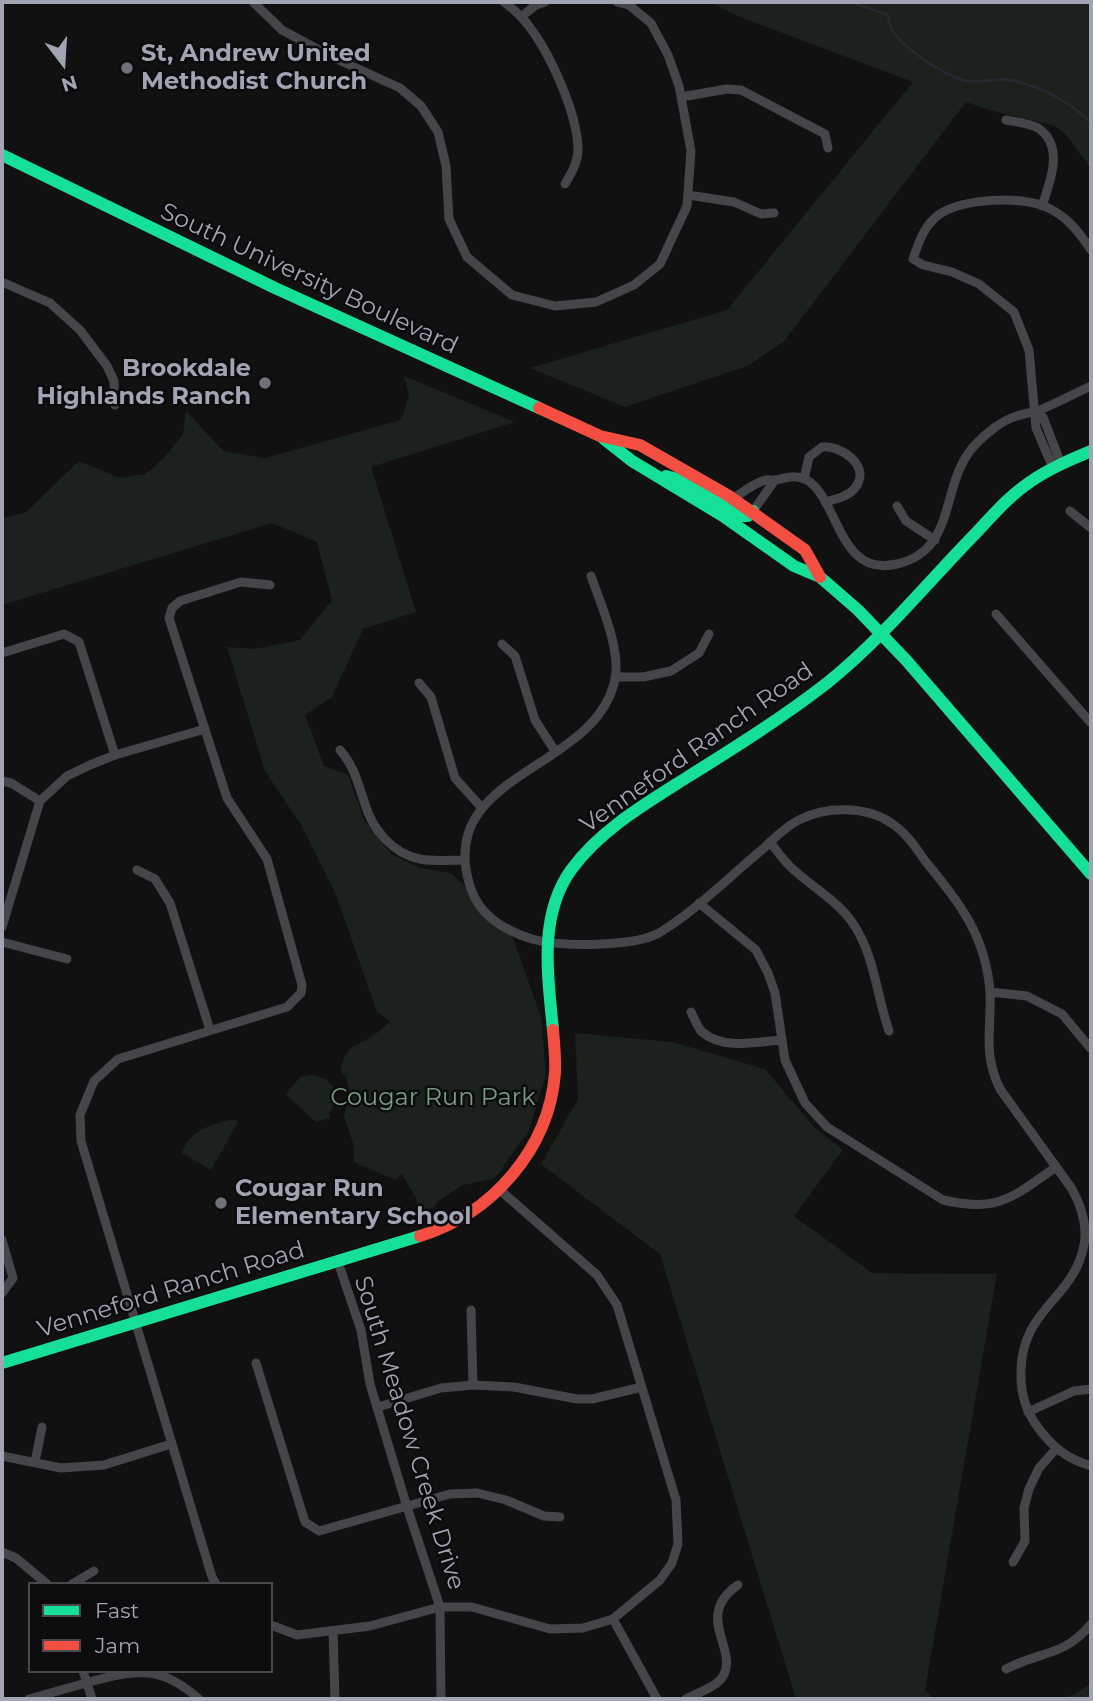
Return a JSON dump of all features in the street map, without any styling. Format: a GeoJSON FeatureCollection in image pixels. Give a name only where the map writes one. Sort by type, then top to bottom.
{"type":"FeatureCollection","features":[{"type":"Feature","properties":{"kind":"main road","name":"South University Boulevard"},"geometry":{"type":"LineString","coordinates":[[2,155],[275,288],[600,436],[640,445],[695,474],[753,511],[805,550],[820,577],[880,633],[1091,874]]}},
{"type":"Feature","properties":{"kind":"main road","name":"South University Boulevard"},"geometry":{"type":"LineString","coordinates":[[600,436],[632,461],[723,516],[794,566],[820,577]]}},
{"type":"Feature","properties":{"kind":"main road","name":"Venneford Ranch Road"},"geometry":{"type":"LineString","coordinates":[[2,1363],[338,1262],[456,1223],[500,1191],[514,1175],[538,1136],[552,1092],[556,1063],[548,944],[559,893],[566,878],[589,848],[634,814],[830,681],[1008,501],[1035,478],[1091,451]]}},
{"type":"Feature","properties":{"kind":"main road"},"geometry":{"type":"LineString","coordinates":[[654,473],[685,481],[741,516],[748,516],[753,511]]}},
{"type":"Feature","properties":{"kind":"street"},"geometry":{"type":"LineString","coordinates":[[253,2],[282,30],[330,56],[400,88],[421,106],[438,132],[446,166],[449,219],[467,257],[512,295],[555,306],[596,302],[634,285],[660,264],[687,206],[691,151],[681,97],[668,55],[651,23],[629,5],[617,2]]}},
{"type":"Feature","properties":{"kind":"street"},"geometry":{"type":"LineString","coordinates":[[504,2],[522,16],[531,29],[559,78],[571,112],[578,150],[574,169],[565,184]]}},
{"type":"Feature","properties":{"kind":"street"},"geometry":{"type":"LineString","coordinates":[[522,16],[536,5],[545,2]]}},
{"type":"Feature","properties":{"kind":"street"},"geometry":{"type":"LineString","coordinates":[[681,97],[727,89],[741,90],[825,134],[828,148]]}},
{"type":"Feature","properties":{"kind":"street"},"geometry":{"type":"LineString","coordinates":[[1006,120],[1040,129],[1050,142],[1054,157],[1053,170],[1042,206]]}},
{"type":"Feature","properties":{"kind":"street"},"geometry":{"type":"LineString","coordinates":[[688,195],[734,202],[761,214],[774,213]]}},
{"type":"Feature","properties":{"kind":"street"},"geometry":{"type":"LineString","coordinates":[[1057,466],[1036,428],[1029,351],[1014,312],[979,284],[913,259],[922,232],[944,211],[989,200],[1034,202],[1053,211],[1074,226],[1091,250]]}},
{"type":"Feature","properties":{"kind":"street"},"geometry":{"type":"LineString","coordinates":[[2,282],[50,303],[80,330],[107,366],[114,381],[115,405]]}},
{"type":"Feature","properties":{"kind":"street"},"geometry":{"type":"LineString","coordinates":[[733,498],[766,480],[775,481],[787,476],[804,479],[820,492],[849,548],[873,564],[893,565],[908,561],[922,554],[935,540],[943,524],[958,469],[974,447],[992,430],[1015,416],[1035,412],[1091,386]]}},
{"type":"Feature","properties":{"kind":"street"},"geometry":{"type":"LineString","coordinates":[[804,479],[809,457],[822,447],[839,448],[852,459],[859,474],[853,490],[825,502]]}},
{"type":"Feature","properties":{"kind":"street"},"geometry":{"type":"LineString","coordinates":[[753,511],[775,481]]}},
{"type":"Feature","properties":{"kind":"street"},"geometry":{"type":"LineString","coordinates":[[897,506],[906,521],[935,540]]}},
{"type":"Feature","properties":{"kind":"street"},"geometry":{"type":"LineString","coordinates":[[1070,511],[1091,528]]}},
{"type":"Feature","properties":{"kind":"street"},"geometry":{"type":"LineString","coordinates":[[591,576],[613,645],[615,677],[608,700],[585,731],[500,789],[481,807],[467,832],[464,860],[471,891],[490,919],[520,935],[548,944],[638,941],[658,933],[699,903],[800,819],[832,811],[862,811],[890,821],[904,834],[966,911],[985,957],[990,992],[988,1049],[994,1076],[1000,1089],[1072,1189],[1081,1206],[1085,1226],[1084,1244],[1077,1268],[1032,1325],[1022,1350],[1021,1386],[1028,1412],[1056,1449],[1077,1462],[1091,1466]]}},
{"type":"Feature","properties":{"kind":"street"},"geometry":{"type":"LineString","coordinates":[[215,1582],[80,1141],[80,1115],[94,1082],[118,1059],[287,1007],[301,993],[302,985],[267,859],[227,798],[169,618],[172,608],[180,600],[241,582],[270,585]]}},
{"type":"Feature","properties":{"kind":"street"},"geometry":{"type":"LineString","coordinates":[[996,614],[1091,723]]}},
{"type":"Feature","properties":{"kind":"street"},"geometry":{"type":"LineString","coordinates":[[2,653],[64,634],[79,642],[115,755]]}},
{"type":"Feature","properties":{"kind":"street"},"geometry":{"type":"LineString","coordinates":[[615,677],[643,677],[671,671],[699,653],[709,634]]}},
{"type":"Feature","properties":{"kind":"street"},"geometry":{"type":"LineString","coordinates":[[502,643],[516,656],[535,720],[555,751]]}},
{"type":"Feature","properties":{"kind":"street"},"geometry":{"type":"LineString","coordinates":[[419,683],[431,696],[455,778],[481,807]]}},
{"type":"Feature","properties":{"kind":"street"},"geometry":{"type":"LineString","coordinates":[[2,927],[40,801],[67,776],[115,755],[205,729]]}},
{"type":"Feature","properties":{"kind":"street"},"geometry":{"type":"LineString","coordinates":[[340,750],[353,764],[368,815],[386,841],[400,852],[420,859],[464,860]]}},
{"type":"Feature","properties":{"kind":"street"},"geometry":{"type":"LineString","coordinates":[[2,781],[11,783],[40,801]]}},
{"type":"Feature","properties":{"kind":"street"},"geometry":{"type":"LineString","coordinates":[[770,842],[792,870],[831,899],[852,923],[874,967],[889,1031]]}},
{"type":"Feature","properties":{"kind":"street"},"geometry":{"type":"LineString","coordinates":[[137,870],[155,879],[170,903],[210,1030]]}},
{"type":"Feature","properties":{"kind":"street"},"geometry":{"type":"LineString","coordinates":[[699,903],[756,950],[775,993],[785,1060],[806,1103],[827,1127],[943,1200],[978,1206],[996,1203],[1016,1195],[1056,1167]]}},
{"type":"Feature","properties":{"kind":"street"},"geometry":{"type":"LineString","coordinates":[[2,942],[66,959]]}},
{"type":"Feature","properties":{"kind":"street"},"geometry":{"type":"LineString","coordinates":[[990,992],[1027,996],[1062,1014],[1091,1049]]}},
{"type":"Feature","properties":{"kind":"street"},"geometry":{"type":"LineString","coordinates":[[691,1012],[702,1031],[721,1041],[745,1043],[781,1040]]}},
{"type":"Feature","properties":{"kind":"street"},"geometry":{"type":"LineString","coordinates":[[273,1626],[297,1635],[381,1623],[440,1607],[472,1607],[550,1629],[583,1628],[613,1619],[660,1580],[672,1563],[678,1544],[676,1500],[617,1305],[597,1275],[500,1191]]}},
{"type":"Feature","properties":{"kind":"street"},"geometry":{"type":"LineString","coordinates":[[2,1240],[13,1278],[2,1293]]}},
{"type":"Feature","properties":{"kind":"street","name":"South Meadow Creek Drive"},"geometry":{"type":"LineString","coordinates":[[338,1262],[360,1330],[377,1408],[440,1607],[441,1699]]}},
{"type":"Feature","properties":{"kind":"street"},"geometry":{"type":"LineString","coordinates":[[471,1311],[473,1385]]}},
{"type":"Feature","properties":{"kind":"street"},"geometry":{"type":"LineString","coordinates":[[256,1363],[305,1522],[319,1531],[450,1494],[477,1493],[506,1500],[544,1516],[560,1517]]}},
{"type":"Feature","properties":{"kind":"street"},"geometry":{"type":"LineString","coordinates":[[377,1408],[441,1388],[473,1385],[514,1387],[577,1399],[642,1387]]}},
{"type":"Feature","properties":{"kind":"street"},"geometry":{"type":"LineString","coordinates":[[1028,1412],[1074,1391],[1091,1389]]}},
{"type":"Feature","properties":{"kind":"street"},"geometry":{"type":"LineString","coordinates":[[35,1462],[42,1427]]}},
{"type":"Feature","properties":{"kind":"street"},"geometry":{"type":"LineString","coordinates":[[2,1455],[61,1468],[104,1465],[172,1444]]}},
{"type":"Feature","properties":{"kind":"street"},"geometry":{"type":"LineString","coordinates":[[1013,1562],[1025,1541],[1024,1508],[1028,1489],[1039,1468],[1056,1449]]}},
{"type":"Feature","properties":{"kind":"street"},"geometry":{"type":"LineString","coordinates":[[2,1552],[24,1563],[45,1582]]}},
{"type":"Feature","properties":{"kind":"street"},"geometry":{"type":"LineString","coordinates":[[75,1582],[94,1571]]}},
{"type":"Feature","properties":{"kind":"street"},"geometry":{"type":"LineString","coordinates":[[686,1699],[718,1682],[725,1673],[726,1659],[718,1632],[717,1613],[725,1594],[738,1585]]}},
{"type":"Feature","properties":{"kind":"street"},"geometry":{"type":"LineString","coordinates":[[613,1619],[657,1699]]}},
{"type":"Feature","properties":{"kind":"street"},"geometry":{"type":"LineString","coordinates":[[1006,1669],[1058,1651],[1081,1636],[1091,1624]]}},
{"type":"Feature","properties":{"kind":"street"},"geometry":{"type":"LineString","coordinates":[[333,1631],[335,1699]]}},
{"type":"Feature","properties":{"kind":"street"},"geometry":{"type":"LineString","coordinates":[[84,1673],[92,1699]]}},
{"type":"Feature","properties":{"kind":"street"},"geometry":{"type":"LineString","coordinates":[[29,1699],[122,1673]]}},
{"type":"Feature","properties":{"kind":"street"},"geometry":{"type":"LineString","coordinates":[[150,1673],[164,1676],[186,1687],[199,1699]]}},
{"type":"Feature","properties":{"kind":"green space"},"geometry":{"type":"Polygon","coordinates":[[[710,2],[1091,2],[1091,169],[1066,134],[1055,126],[966,102],[785,340],[750,365],[625,407],[530,368],[727,310],[913,82],[740,17],[710,2]]]}},
{"type":"Feature","properties":{"kind":"green space","name":"Cougar Run Park"},"geometry":{"type":"Polygon","coordinates":[[[404,376],[515,422],[371,467],[416,612],[363,629],[332,697],[305,715],[324,766],[348,775],[364,820],[391,854],[420,868],[451,873],[471,891],[490,919],[513,938],[541,1017],[546,1074],[529,1130],[499,1173],[493,1179],[463,1185],[438,1201],[434,1207],[416,1215],[417,1200],[402,1174],[395,1180],[354,1162],[354,1146],[344,1116],[350,1093],[346,1077],[340,1070],[348,1051],[373,1036],[390,1021],[377,1012],[336,895],[301,825],[265,771],[227,647],[255,649],[300,640],[332,600],[317,542],[272,523],[2,605],[2,518],[25,513],[79,461],[120,478],[145,474],[164,458],[183,434],[186,411],[223,451],[265,458],[401,420],[409,396],[404,376]]]}},
{"type":"Feature","properties":{"kind":"green space"},"geometry":{"type":"Polygon","coordinates":[[[575,1033],[672,1042],[765,1069],[814,1127],[843,1150],[794,1216],[872,1273],[997,1274],[925,1690],[933,1699],[796,1699],[660,1254],[541,1164],[578,1099],[575,1033]]]}},
{"type":"Feature","properties":{"kind":"green space"},"geometry":{"type":"Polygon","coordinates":[[[311,1075],[325,1079],[334,1088],[335,1094],[330,1118],[316,1122],[286,1095],[300,1077],[311,1075]]]}},
{"type":"Feature","properties":{"kind":"green space"},"geometry":{"type":"Polygon","coordinates":[[[230,1120],[238,1122],[211,1170],[182,1153],[184,1146],[200,1130],[230,1120]]]}},
{"type":"Feature","properties":{"kind":"green space"},"geometry":{"type":"Polygon","coordinates":[[[1091,1684],[1091,1699],[1065,1699],[1091,1684]]]}},
{"type":"Feature","properties":{"kind":"waterway"},"geometry":{"type":"LineString","coordinates":[[851,2],[888,15],[891,28],[906,45],[949,74],[968,81],[1011,80],[1033,87],[1064,102],[1091,123]]}},
{"type":"Feature","properties":{"kind":"traffic: fast"},"geometry":{"type":"LineString","coordinates":[[2,155],[275,288],[539,408]]}},
{"type":"Feature","properties":{"kind":"traffic: fast"},"geometry":{"type":"LineString","coordinates":[[604,439],[632,461],[723,516],[794,566],[820,577],[858,610],[906,660],[1091,874]]}},
{"type":"Feature","properties":{"kind":"traffic: fast"},"geometry":{"type":"LineString","coordinates":[[553,1030],[548,968],[549,927],[561,888],[571,870],[595,842],[624,819],[758,732],[827,683],[885,629],[1015,493],[1044,473],[1091,451]]}},
{"type":"Feature","properties":{"kind":"traffic: fast"},"geometry":{"type":"LineString","coordinates":[[666,476],[685,481],[741,516],[748,516],[753,511]]}},
{"type":"Feature","properties":{"kind":"traffic: fast"},"geometry":{"type":"LineString","coordinates":[[2,1363],[420,1236]]}},
{"type":"Feature","properties":{"kind":"traffic: jam"},"geometry":{"type":"LineString","coordinates":[[539,408],[600,436],[640,445],[729,496],[805,550],[820,577]]}},
{"type":"Feature","properties":{"kind":"traffic: jam"},"geometry":{"type":"LineString","coordinates":[[420,1236],[471,1212],[493,1195],[529,1152],[542,1127],[550,1101],[555,1068],[553,1030]]}},
{"type":"Feature","properties":{"kind":"place","name":"St, Andrew United Methodist Church"},"geometry":{"type":"Point","coordinates":[127,68]}},
{"type":"Feature","properties":{"kind":"place","name":"Brookdale Highlands Ranch"},"geometry":{"type":"Point","coordinates":[265,383]}},
{"type":"Feature","properties":{"kind":"place","name":"Cougar Run Elementary School"},"geometry":{"type":"Point","coordinates":[221,1203]}}]}
